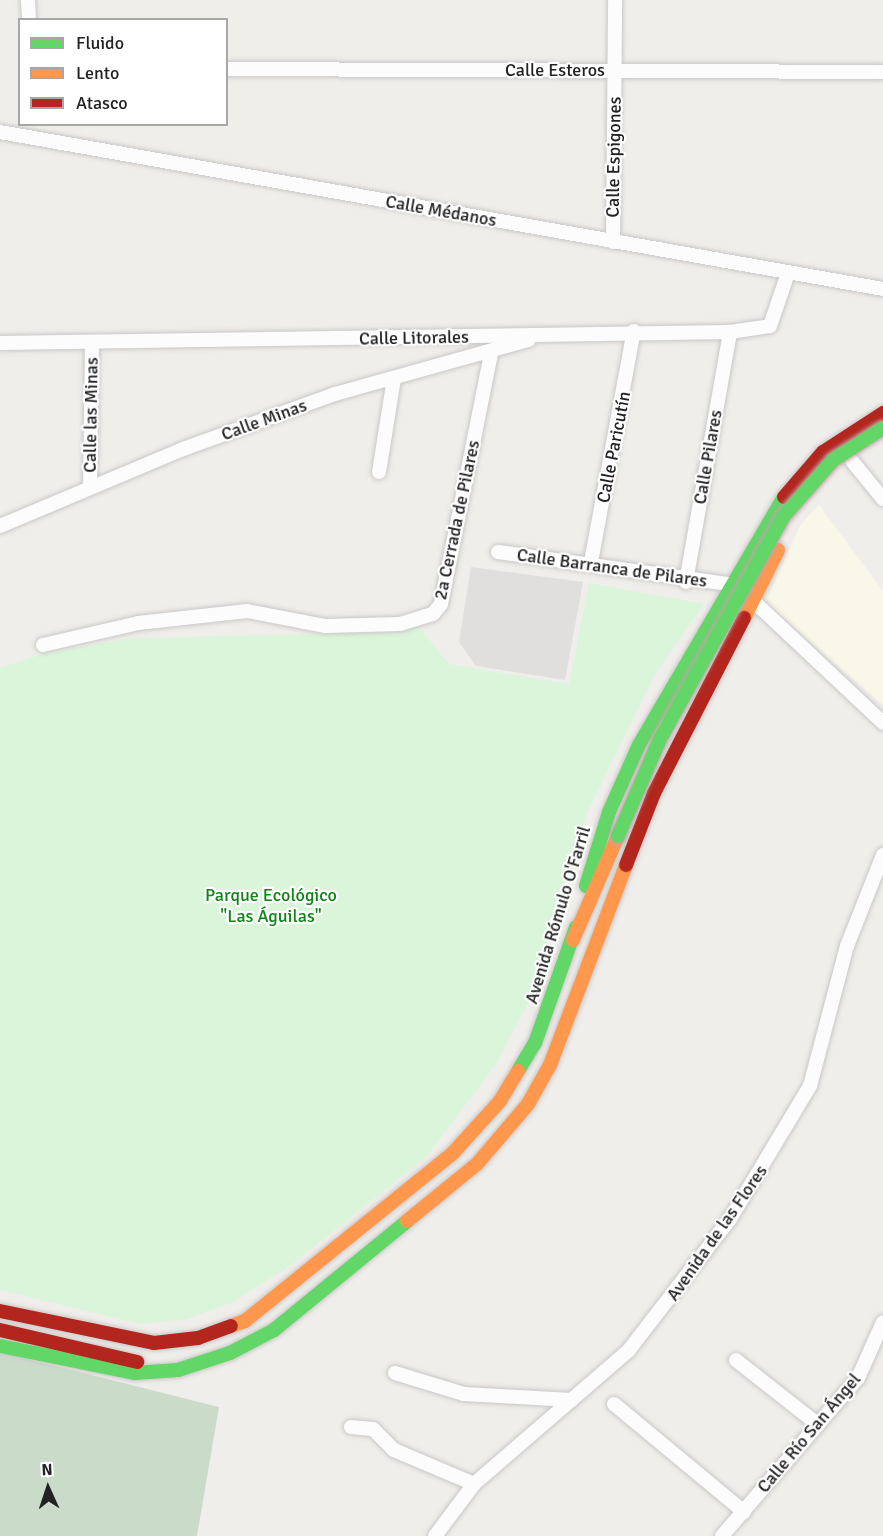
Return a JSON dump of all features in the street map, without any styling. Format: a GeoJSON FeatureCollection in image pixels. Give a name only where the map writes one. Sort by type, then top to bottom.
{"type":"FeatureCollection","features":[{"type":"Feature","properties":{"kind":"main road","name":"Avenida Rómulo O'Farril"},"geometry":{"type":"LineString","coordinates":[[0,1311],[154,1343],[198,1338],[245,1321],[452,1154],[500,1101],[535,1043],[573,940],[609,813],[656,714],[769,514],[808,467],[883,413]]}},
{"type":"Feature","properties":{"kind":"main road"},"geometry":{"type":"LineString","coordinates":[[573,940],[660,739],[783,517],[833,460],[883,428]]}},
{"type":"Feature","properties":{"kind":"main road"},"geometry":{"type":"LineString","coordinates":[[0,1346],[135,1373],[194,1364],[260,1339],[306,1306],[451,1188],[528,1104],[572,1011],[654,793],[748,609],[803,509],[852,461],[883,443]]}},
{"type":"Feature","properties":{"kind":"main road"},"geometry":{"type":"LineString","coordinates":[[720,601],[735,596],[748,609]]}},
{"type":"Feature","properties":{"kind":"main road"},"geometry":{"type":"LineString","coordinates":[[0,1330],[147,1364],[194,1364]]}},
{"type":"Feature","properties":{"kind":"street"},"geometry":{"type":"LineString","coordinates":[[28,0],[29,18]]}},
{"type":"Feature","properties":{"kind":"street","name":"Calle Espigones"},"geometry":{"type":"LineString","coordinates":[[614,242],[615,0]]}},
{"type":"Feature","properties":{"kind":"street","name":"Calle Esteros"},"geometry":{"type":"LineString","coordinates":[[228,69],[883,72]]}},
{"type":"Feature","properties":{"kind":"street","name":"Calle Médanos"},"geometry":{"type":"LineString","coordinates":[[0,132],[29,130],[614,242],[883,289]]}},
{"type":"Feature","properties":{"kind":"street","name":"Calle Litorales"},"geometry":{"type":"LineString","coordinates":[[0,344],[536,337],[634,332],[730,332],[770,326],[788,273]]}},
{"type":"Feature","properties":{"kind":"street","name":"Calle Paricutín"},"geometry":{"type":"LineString","coordinates":[[591,562],[634,332]]}},
{"type":"Feature","properties":{"kind":"street","name":"Calle Pilares"},"geometry":{"type":"LineString","coordinates":[[686,582],[730,332]]}},
{"type":"Feature","properties":{"kind":"street","name":"Calle Minas"},"geometry":{"type":"LineString","coordinates":[[0,526],[90,486],[336,394],[491,353],[536,337]]}},
{"type":"Feature","properties":{"kind":"street","name":"Calle las Minas"},"geometry":{"type":"LineString","coordinates":[[90,486],[92,343]]}},
{"type":"Feature","properties":{"kind":"street","name":"2a Cerrada de Pilares"},"geometry":{"type":"LineString","coordinates":[[43,645],[138,623],[247,611],[325,626],[400,624],[434,614],[441,604],[491,353]]}},
{"type":"Feature","properties":{"kind":"street"},"geometry":{"type":"LineString","coordinates":[[379,472],[394,378]]}},
{"type":"Feature","properties":{"kind":"street"},"geometry":{"type":"LineString","coordinates":[[852,461],[883,499]]}},
{"type":"Feature","properties":{"kind":"street","name":"Calle Barranca de Pilares"},"geometry":{"type":"LineString","coordinates":[[498,552],[591,562],[686,582],[731,584],[744,587],[748,609],[883,723]]}},
{"type":"Feature","properties":{"kind":"street","name":"Avenida de las Flores"},"geometry":{"type":"LineString","coordinates":[[435,1536],[474,1484],[629,1350],[674,1294],[790,1126],[810,1086],[848,946],[883,855]]}},
{"type":"Feature","properties":{"kind":"street","name":"Calle Río San Ángel"},"geometry":{"type":"LineString","coordinates":[[722,1536],[816,1423],[858,1378],[883,1323]]}},
{"type":"Feature","properties":{"kind":"street"},"geometry":{"type":"LineString","coordinates":[[736,1360],[816,1423]]}},
{"type":"Feature","properties":{"kind":"street"},"geometry":{"type":"LineString","coordinates":[[395,1373],[464,1394],[572,1400]]}},
{"type":"Feature","properties":{"kind":"street"},"geometry":{"type":"LineString","coordinates":[[614,1404],[744,1512]]}},
{"type":"Feature","properties":{"kind":"street"},"geometry":{"type":"LineString","coordinates":[[351,1427],[373,1429],[394,1450],[474,1484]]}},
{"type":"Feature","properties":{"kind":"shaded area"},"geometry":{"type":"Polygon","coordinates":[[[819,505],[883,591],[883,705],[765,602],[801,524],[819,505]]]}},
{"type":"Feature","properties":{"kind":"shaded area"},"geometry":{"type":"Polygon","coordinates":[[[471,567],[583,582],[565,680],[476,666],[459,642],[471,567]]]}},
{"type":"Feature","properties":{"kind":"green space","name":"Parque Ecológico \"Las Águilas\""},"geometry":{"type":"Polygon","coordinates":[[[589,583],[704,604],[655,674],[587,813],[528,1003],[494,1067],[427,1156],[290,1266],[233,1302],[187,1319],[140,1324],[0,1290],[0,668],[45,653],[132,638],[392,632],[416,624],[449,664],[569,684],[589,583]]]}},
{"type":"Feature","properties":{"kind":"green space"},"geometry":{"type":"Polygon","coordinates":[[[0,1352],[219,1407],[197,1536],[0,1536],[0,1352]]]}},
{"type":"Feature","properties":{"kind":"traffic: fast"},"geometry":{"type":"LineString","coordinates":[[618,836],[660,739],[783,517],[833,460],[883,428]]}},
{"type":"Feature","properties":{"kind":"traffic: fast"},"geometry":{"type":"LineString","coordinates":[[586,886],[609,812],[639,745],[784,497]]}},
{"type":"Feature","properties":{"kind":"traffic: fast"},"geometry":{"type":"LineString","coordinates":[[518,1071],[535,1043],[576,927]]}},
{"type":"Feature","properties":{"kind":"traffic: fast"},"geometry":{"type":"LineString","coordinates":[[0,1346],[135,1373],[178,1370],[230,1353],[274,1330],[407,1221]]}},
{"type":"Feature","properties":{"kind":"traffic: slow"},"geometry":{"type":"LineString","coordinates":[[744,618],[778,550]]}},
{"type":"Feature","properties":{"kind":"traffic: slow"},"geometry":{"type":"LineString","coordinates":[[573,940],[618,836]]}},
{"type":"Feature","properties":{"kind":"traffic: slow"},"geometry":{"type":"LineString","coordinates":[[407,1221],[477,1164],[528,1104],[550,1065],[626,865]]}},
{"type":"Feature","properties":{"kind":"traffic: slow"},"geometry":{"type":"LineString","coordinates":[[231,1326],[245,1321],[452,1154],[500,1101],[518,1071]]}},
{"type":"Feature","properties":{"kind":"traffic: jam"},"geometry":{"type":"LineString","coordinates":[[784,497],[823,452],[883,413]]}},
{"type":"Feature","properties":{"kind":"traffic: jam"},"geometry":{"type":"LineString","coordinates":[[626,865],[654,793],[744,618]]}},
{"type":"Feature","properties":{"kind":"traffic: jam"},"geometry":{"type":"LineString","coordinates":[[0,1311],[154,1343],[198,1338],[231,1326]]}},
{"type":"Feature","properties":{"kind":"traffic: jam"},"geometry":{"type":"LineString","coordinates":[[0,1330],[137,1362]]}}]}
